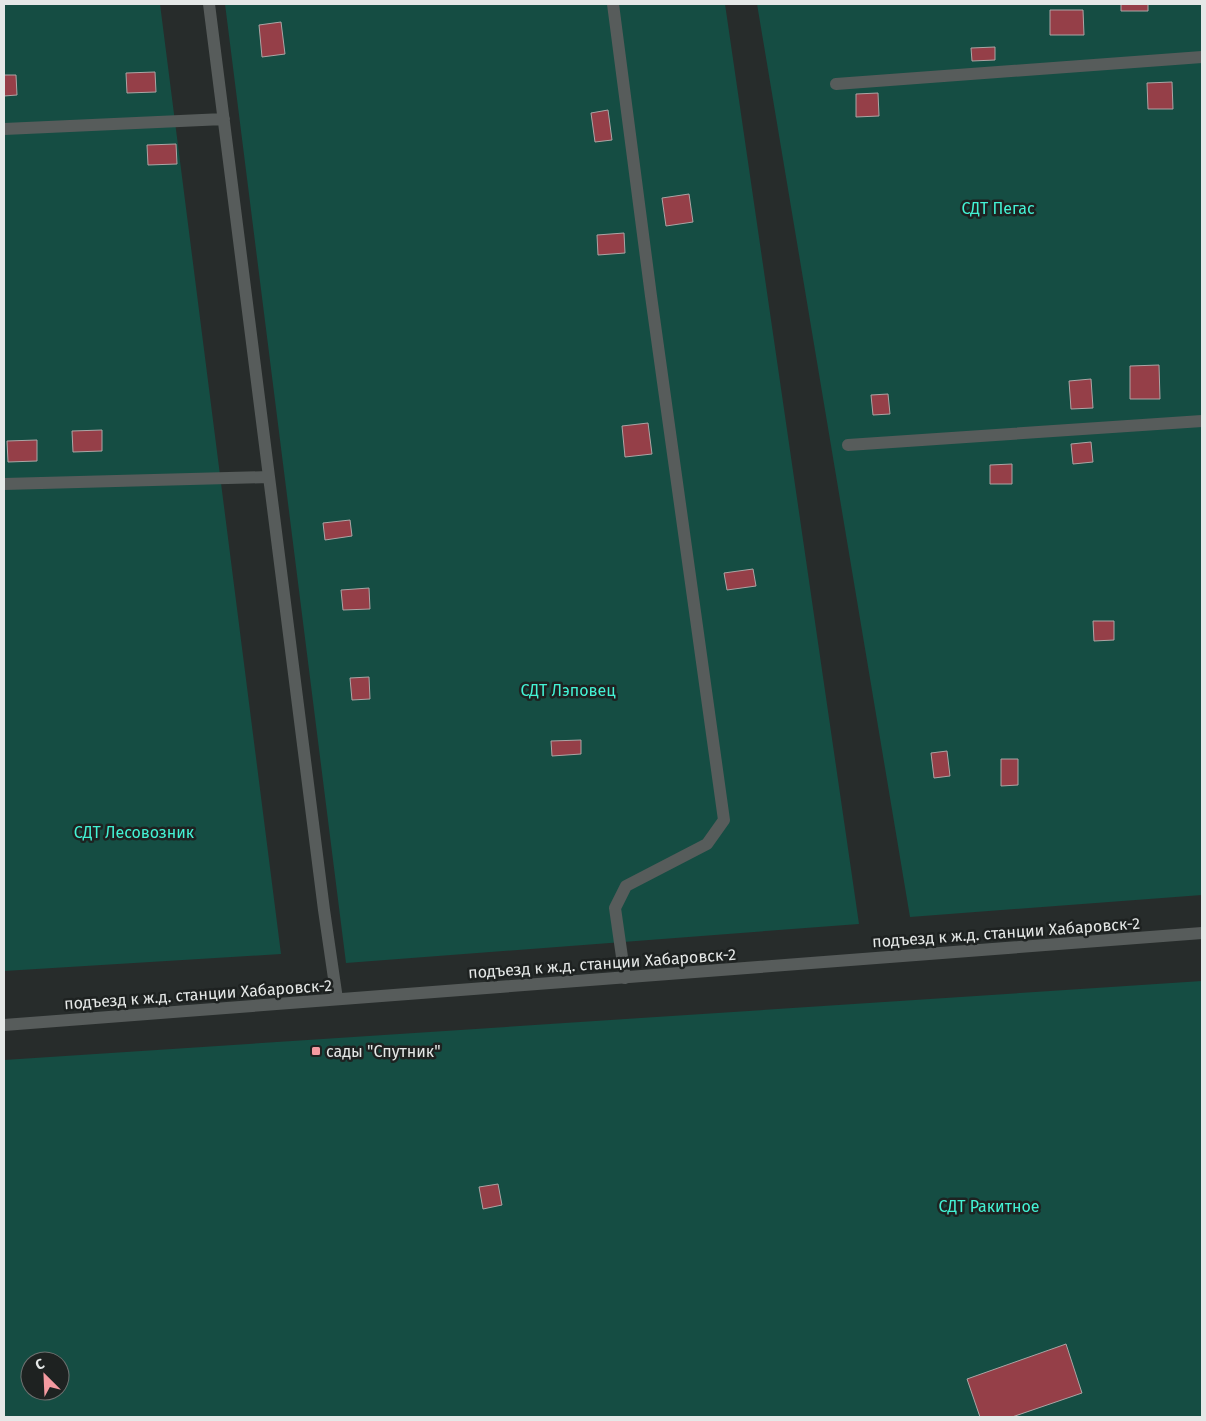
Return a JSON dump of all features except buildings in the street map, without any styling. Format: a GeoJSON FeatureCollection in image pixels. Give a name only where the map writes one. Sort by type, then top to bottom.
{"type":"FeatureCollection","features":[{"type":"Feature","properties":{"kind":"street"},"geometry":{"type":"LineString","coordinates":[[209,4],[337,999]]}},
{"type":"Feature","properties":{"kind":"street"},"geometry":{"type":"LineString","coordinates":[[613,4],[651,296],[724,820],[707,844],[626,886],[615,908],[625,978]]}},
{"type":"Feature","properties":{"kind":"street"},"geometry":{"type":"LineString","coordinates":[[836,84],[1202,57]]}},
{"type":"Feature","properties":{"kind":"street"},"geometry":{"type":"LineString","coordinates":[[4,129],[224,119]]}},
{"type":"Feature","properties":{"kind":"street"},"geometry":{"type":"LineString","coordinates":[[848,445],[1202,421]]}},
{"type":"Feature","properties":{"kind":"street"},"geometry":{"type":"LineString","coordinates":[[4,484],[269,476]]}},
{"type":"Feature","properties":{"kind":"street","name":"подъезд к ж.д. станции Хабаровск-2"},"geometry":{"type":"LineString","coordinates":[[4,1025],[1202,933]]}},
{"type":"Feature","properties":{"kind":"green space","name":"СДТ Лесовозник"},"geometry":{"type":"Polygon","coordinates":[[[4,4],[160,4],[281,954],[4,971],[4,4]]]}},
{"type":"Feature","properties":{"kind":"green space","name":"СДТ Лэповец"},"geometry":{"type":"Polygon","coordinates":[[[225,4],[725,4],[859,924],[346,963],[225,4]]]}},
{"type":"Feature","properties":{"kind":"green space","name":"СДТ Пегас"},"geometry":{"type":"Polygon","coordinates":[[[757,4],[1202,4],[1202,895],[910,917],[757,4]]]}},
{"type":"Feature","properties":{"kind":"green space","name":"СДТ Ракитное"},"geometry":{"type":"Polygon","coordinates":[[[1202,981],[1202,1417],[4,1417],[4,1060],[1202,981]]]}},
{"type":"Feature","properties":{"kind":"place","name":"сады \"Спутник\""},"geometry":{"type":"Point","coordinates":[316,1051]}}]}
